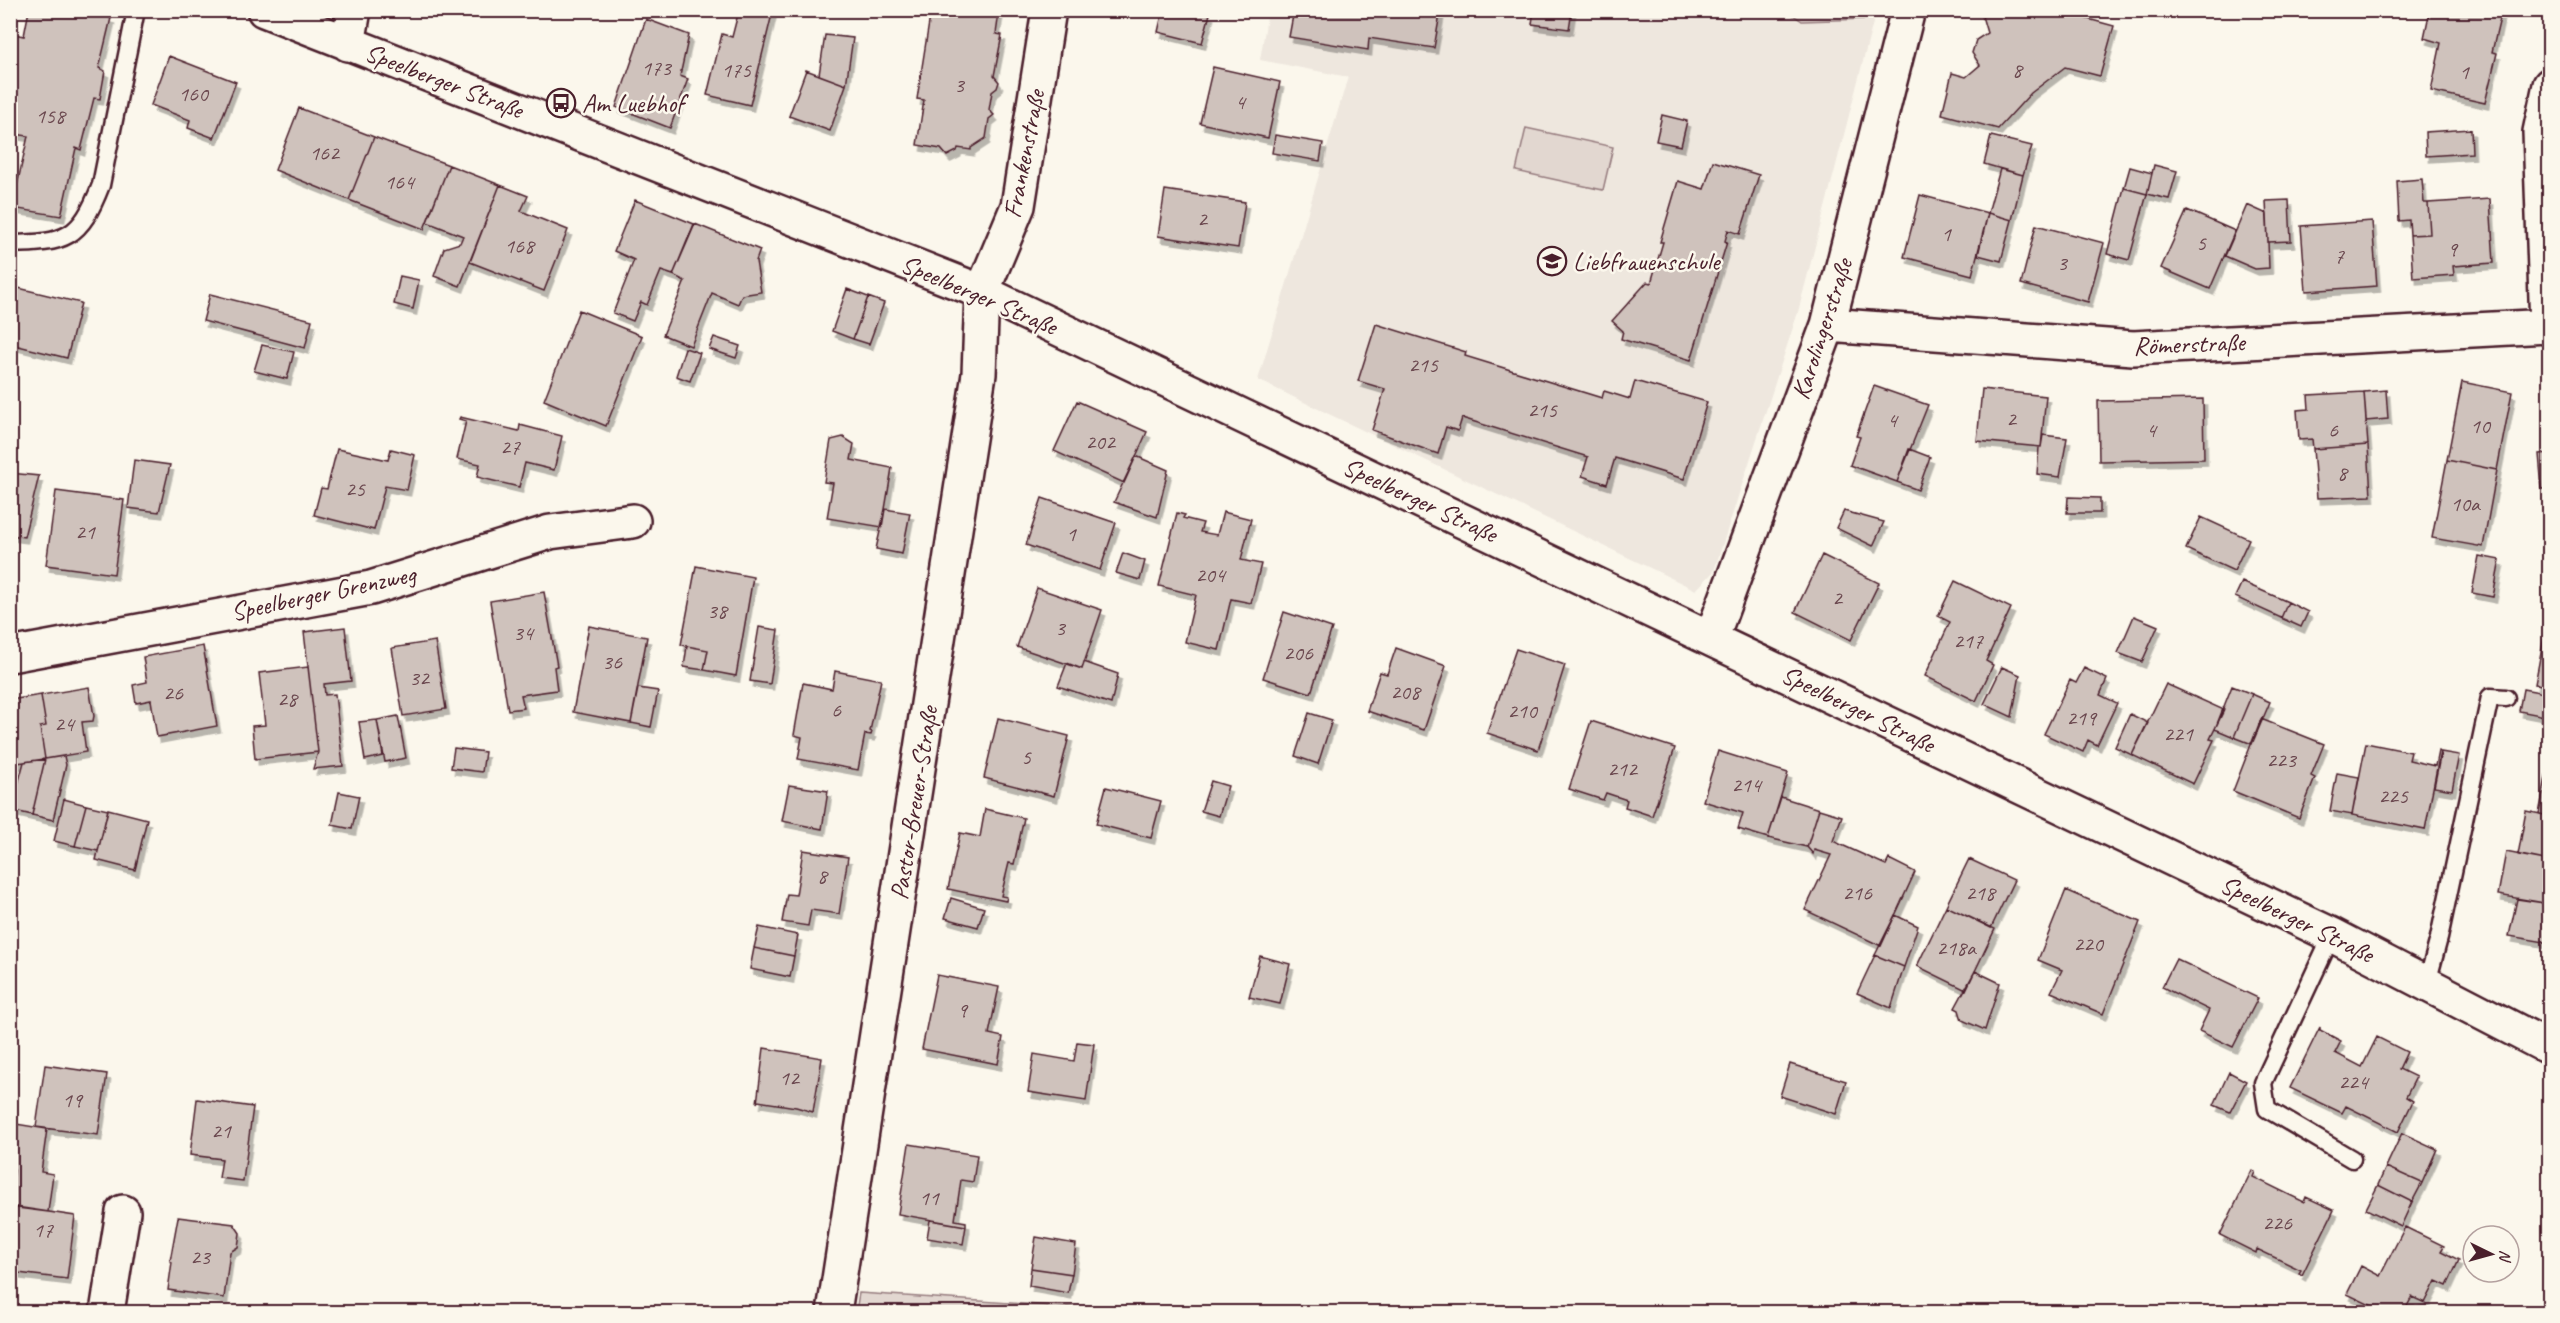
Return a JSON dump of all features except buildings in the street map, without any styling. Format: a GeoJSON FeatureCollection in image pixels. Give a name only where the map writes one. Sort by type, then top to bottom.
{"type":"FeatureCollection","features":[{"type":"Feature","properties":{"kind":"street","name":"Speelberger Straße"},"geometry":{"type":"LineString","coordinates":[[264,10],[982,292],[2332,935],[2427,982],[2550,1048]]}},
{"type":"Feature","properties":{"kind":"street"},"geometry":{"type":"LineString","coordinates":[[348,44],[354,10]]}},
{"type":"Feature","properties":{"kind":"street","name":"Frankenstraße"},"geometry":{"type":"LineString","coordinates":[[982,292],[1018,206],[1049,10]]}},
{"type":"Feature","properties":{"kind":"street","name":"Karolingerstraße"},"geometry":{"type":"LineString","coordinates":[[1711,639],[1828,325],[1908,10]]}},
{"type":"Feature","properties":{"kind":"street"},"geometry":{"type":"LineString","coordinates":[[2548,326],[2540,132],[2550,85]]}},
{"type":"Feature","properties":{"kind":"street","name":"Pastor-Breuer-Straße"},"geometry":{"type":"LineString","coordinates":[[834,1312],[979,374],[982,292]]}},
{"type":"Feature","properties":{"kind":"street","name":"Römerstraße"},"geometry":{"type":"LineString","coordinates":[[1828,325],[2133,348],[2548,326]]}},
{"type":"Feature","properties":{"kind":"street","name":"Speelberger Grenzweg"},"geometry":{"type":"LineString","coordinates":[[10,655],[371,588],[550,532],[633,521]]}},
{"type":"Feature","properties":{"kind":"street"},"geometry":{"type":"LineString","coordinates":[[107,1312],[123,1212]]}},
{"type":"Feature","properties":{"kind":"lane"},"geometry":{"type":"LineString","coordinates":[[10,244],[48,243],[76,231],[91,212],[100,185],[136,10]]}},
{"type":"Feature","properties":{"kind":"lane"},"geometry":{"type":"LineString","coordinates":[[2427,982],[2490,697],[2506,698]]}},
{"type":"Feature","properties":{"kind":"lane"},"geometry":{"type":"LineString","coordinates":[[2332,935],[2263,1083],[2267,1109],[2352,1159]]}},
{"type":"Feature","properties":{"kind":"shaded area","name":"Liebfrauenschule"},"geometry":{"type":"Polygon","coordinates":[[[1268,11],[1876,11],[1798,312],[1714,571],[1696,590],[1258,380],[1348,77],[1260,60],[1268,11]]]}},
{"type":"Feature","properties":{"kind":"shaded area"},"geometry":{"type":"Polygon","coordinates":[[[1787,11],[1867,11],[1866,19],[1802,21],[1787,11]]]}},
{"type":"Feature","properties":{"kind":"shaded area"},"geometry":{"type":"Polygon","coordinates":[[[1526,128],[1613,147],[1603,190],[1516,171],[1526,128]]]}},
{"type":"Feature","properties":{"kind":"shaded area"},"geometry":{"type":"Polygon","coordinates":[[[859,1293],[1083,1308],[1084,1312],[856,1312],[859,1293]]]}},
{"type":"Feature","properties":{"kind":"place","name":"Am Luebhof"},"geometry":{"type":"Point","coordinates":[561,103]}},
{"type":"Feature","properties":{"kind":"place","name":"Liebfrauenschule"},"geometry":{"type":"Point","coordinates":[1552,261]}}]}
